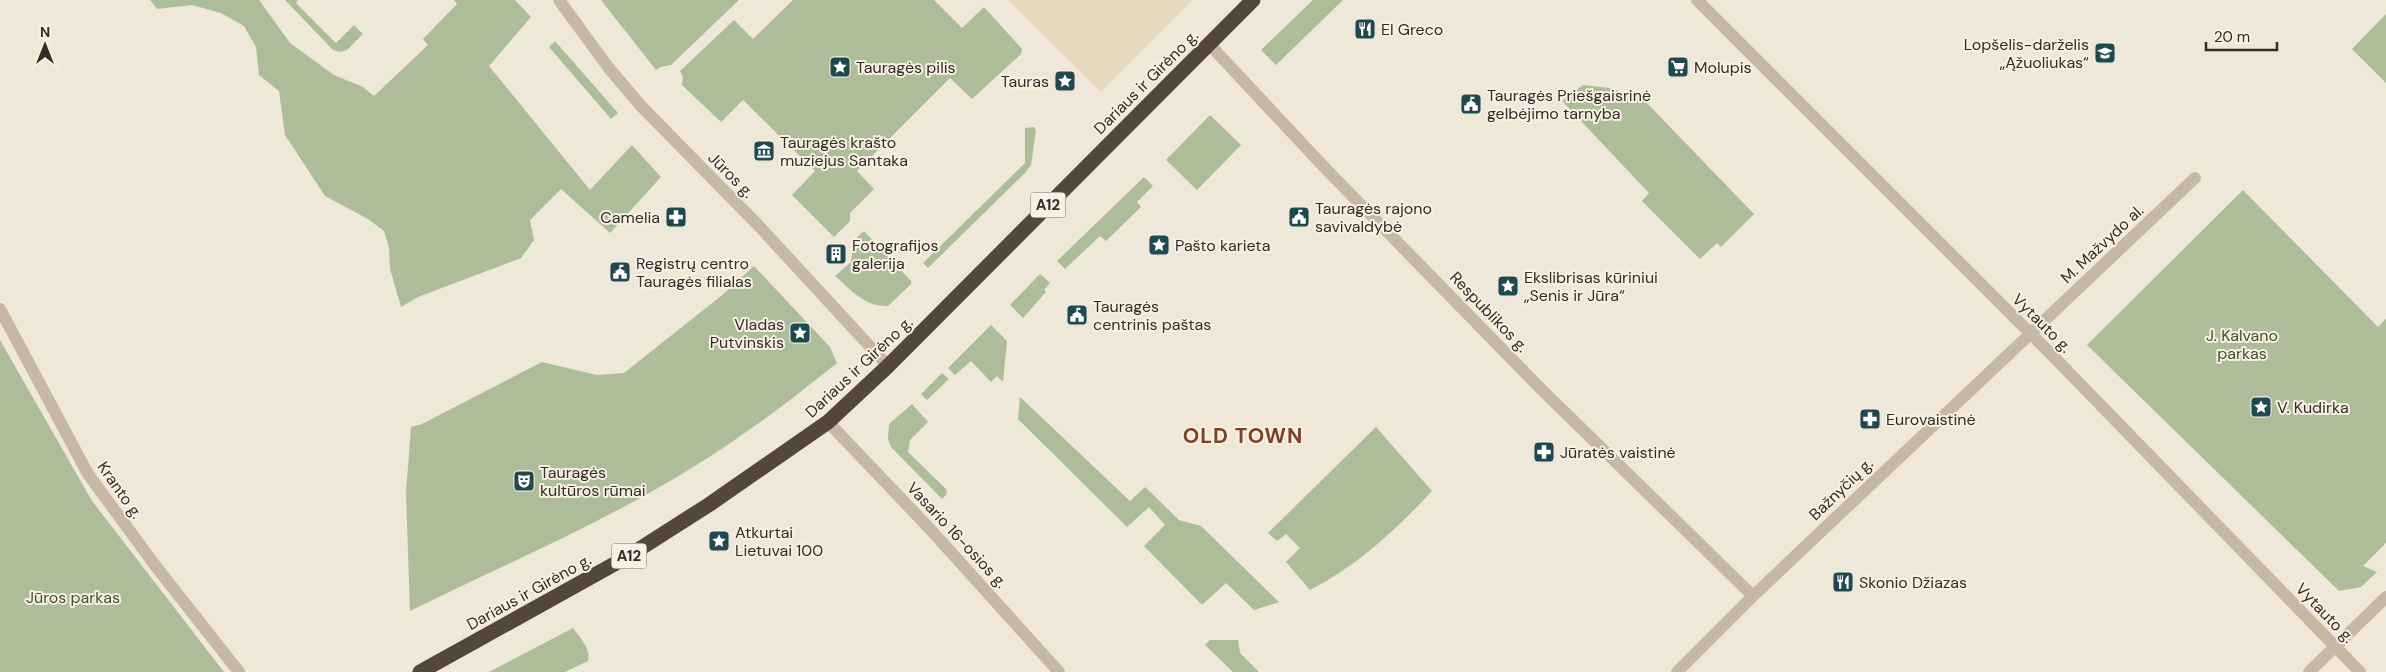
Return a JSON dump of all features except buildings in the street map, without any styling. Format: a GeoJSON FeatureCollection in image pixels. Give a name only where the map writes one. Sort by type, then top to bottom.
{"type":"FeatureCollection","features":[{"type":"Feature","properties":{"kind":"highway","name":"Dariaus ir Girėno g."},"geometry":{"type":"LineString","coordinates":[[420,672],[627,557],[710,504],[828,422],[888,366],[1253,0]]}},
{"type":"Feature","properties":{"kind":"street","name":"Jūros g."},"geometry":{"type":"LineString","coordinates":[[559,0],[608,67],[641,106],[758,225],[888,366]]}},
{"type":"Feature","properties":{"kind":"street","name":"Vytauto g."},"geometry":{"type":"LineString","coordinates":[[1697,0],[2030,333],[2360,672]]}},
{"type":"Feature","properties":{"kind":"street","name":"Respublikos g."},"geometry":{"type":"LineString","coordinates":[[1209,44],[1325,168],[1541,389],[1753,596]]}},
{"type":"Feature","properties":{"kind":"street","name":"M. Mažvydo al."},"geometry":{"type":"LineString","coordinates":[[2030,333],[2195,178]]}},
{"type":"Feature","properties":{"kind":"street","name":"Kranto g."},"geometry":{"type":"LineString","coordinates":[[0,309],[88,474],[154,564],[239,672]]}},
{"type":"Feature","properties":{"kind":"street","name":"Bažnyčių g."},"geometry":{"type":"LineString","coordinates":[[1677,672],[1753,596],[2030,333]]}},
{"type":"Feature","properties":{"kind":"street","name":"Vasario 16-osios g."},"geometry":{"type":"LineString","coordinates":[[828,422],[930,529],[1060,672]]}},
{"type":"Feature","properties":{"kind":"street"},"geometry":{"type":"LineString","coordinates":[[2309,672],[2386,597]]}},
{"type":"Feature","properties":{"kind":"green space"},"geometry":{"type":"Polygon","coordinates":[[[150,0],[259,0],[290,43],[334,75],[363,87],[374,96],[428,45],[423,39],[457,4],[454,0],[515,0],[531,17],[489,66],[590,190],[632,145],[661,177],[610,233],[561,189],[530,220],[534,240],[521,258],[418,297],[401,307],[390,269],[389,248],[384,231],[368,219],[325,196],[285,135],[279,91],[259,75],[256,47],[244,26],[221,13],[192,5],[157,9],[150,0]]]}},
{"type":"Feature","properties":{"kind":"green space"},"geometry":{"type":"Polygon","coordinates":[[[285,0],[298,0],[296,3],[336,43],[354,25],[363,34],[347,50],[340,52],[333,50],[285,0]]]}},
{"type":"Feature","properties":{"kind":"green space"},"geometry":{"type":"Polygon","coordinates":[[[601,0],[739,0],[671,65],[660,67],[656,70],[601,0]]]}},
{"type":"Feature","properties":{"kind":"green space"},"geometry":{"type":"Polygon","coordinates":[[[793,0],[934,0],[962,28],[984,7],[1022,49],[1021,54],[972,99],[950,78],[857,171],[874,189],[850,213],[850,221],[834,237],[792,195],[815,171],[743,100],[721,122],[682,85],[683,77],[680,71],[734,20],[753,39],[793,0]]]}},
{"type":"Feature","properties":{"kind":"green space"},"geometry":{"type":"Polygon","coordinates":[[[1313,0],[1343,0],[1276,65],[1261,50],[1313,0]]]}},
{"type":"Feature","properties":{"kind":"green space"},"geometry":{"type":"Polygon","coordinates":[[[2386,14],[2386,83],[2352,49],[2386,14]]]}},
{"type":"Feature","properties":{"kind":"green space"},"geometry":{"type":"Polygon","coordinates":[[[555,41],[618,113],[611,119],[549,47],[555,41]]]}},
{"type":"Feature","properties":{"kind":"green space"},"geometry":{"type":"Polygon","coordinates":[[[1583,85],[1609,88],[1642,98],[1754,214],[1721,247],[1717,243],[1700,259],[1642,201],[1649,193],[1562,101],[1583,85]]]}},
{"type":"Feature","properties":{"kind":"green space"},"geometry":{"type":"Polygon","coordinates":[[[1210,115],[1241,145],[1197,190],[1166,160],[1210,115]]]}},
{"type":"Feature","properties":{"kind":"green space"},"geometry":{"type":"Polygon","coordinates":[[[1034,127],[1036,130],[1031,165],[1025,173],[928,268],[923,263],[1025,163],[1025,128],[1034,127]]]}},
{"type":"Feature","properties":{"kind":"green space"},"geometry":{"type":"Polygon","coordinates":[[[1144,177],[1153,186],[1137,202],[1141,207],[1106,241],[1100,236],[1065,269],[1057,261],[1144,177]]]}},
{"type":"Feature","properties":{"kind":"green space","name":"J. Kalvano parkas"},"geometry":{"type":"Polygon","coordinates":[[[2243,190],[2378,327],[2386,319],[2386,543],[2363,566],[2377,572],[2361,587],[2339,591],[2087,345],[2243,190]]]}},
{"type":"Feature","properties":{"kind":"green space"},"geometry":{"type":"Polygon","coordinates":[[[864,231],[911,281],[911,284],[888,306],[880,306],[865,301],[835,276],[851,262],[854,240],[864,231]]]}},
{"type":"Feature","properties":{"kind":"green space"},"geometry":{"type":"Polygon","coordinates":[[[754,266],[830,347],[837,363],[747,432],[656,489],[587,526],[410,611],[406,493],[411,427],[422,424],[542,362],[597,375],[624,373],[721,296],[754,266]]]}},
{"type":"Feature","properties":{"kind":"green space"},"geometry":{"type":"Polygon","coordinates":[[[1040,274],[1050,283],[1044,290],[1046,292],[1023,318],[1010,305],[1040,274]]]}},
{"type":"Feature","properties":{"kind":"green space"},"geometry":{"type":"Polygon","coordinates":[[[991,325],[1007,341],[1003,382],[997,376],[991,382],[971,361],[955,375],[948,368],[991,325]]]}},
{"type":"Feature","properties":{"kind":"green space","name":"Jūros parkas"},"geometry":{"type":"Polygon","coordinates":[[[0,340],[92,501],[224,672],[0,672],[0,340]]]}},
{"type":"Feature","properties":{"kind":"green space"},"geometry":{"type":"Polygon","coordinates":[[[942,373],[949,379],[927,400],[921,394],[942,373]]]}},
{"type":"Feature","properties":{"kind":"green space"},"geometry":{"type":"Polygon","coordinates":[[[1020,397],[1130,501],[1145,487],[1179,520],[1201,526],[1279,602],[1254,610],[1226,583],[1202,605],[1144,546],[1165,525],[1149,507],[1127,527],[1018,419],[1020,397]]]}},
{"type":"Feature","properties":{"kind":"green space"},"geometry":{"type":"Polygon","coordinates":[[[912,404],[928,422],[910,440],[908,452],[946,489],[947,494],[942,499],[891,447],[888,439],[889,424],[912,404]]]}},
{"type":"Feature","properties":{"kind":"green space"},"geometry":{"type":"Polygon","coordinates":[[[1376,427],[1432,491],[1375,546],[1344,570],[1310,590],[1286,562],[1300,548],[1286,534],[1277,541],[1268,533],[1376,427]]]}},
{"type":"Feature","properties":{"kind":"green space"},"geometry":{"type":"Polygon","coordinates":[[[573,628],[586,647],[589,656],[588,661],[565,672],[489,672],[573,628]]]}},
{"type":"Feature","properties":{"kind":"green space"},"geometry":{"type":"Polygon","coordinates":[[[1210,640],[1238,640],[1240,653],[1259,672],[1233,672],[1205,645],[1210,640]]]}},
{"type":"Feature","properties":{"kind":"shaded area"},"geometry":{"type":"Polygon","coordinates":[[[1008,0],[1193,0],[1101,92],[1008,0]]]}},
{"type":"Feature","properties":{"kind":"place","name":"El Greco"},"geometry":{"type":"Point","coordinates":[1365,29]}},
{"type":"Feature","properties":{"kind":"place","name":"Lopšelis-darželis „Ąžuoliukas“"},"geometry":{"type":"Point","coordinates":[2105,53]}},
{"type":"Feature","properties":{"kind":"place","name":"Tauragės pilis"},"geometry":{"type":"Point","coordinates":[840,67]}},
{"type":"Feature","properties":{"kind":"place","name":"Molupis"},"geometry":{"type":"Point","coordinates":[1678,67]}},
{"type":"Feature","properties":{"kind":"place","name":"Tauras"},"geometry":{"type":"Point","coordinates":[1065,81]}},
{"type":"Feature","properties":{"kind":"place","name":"Tauragės Priešgaisrinė gelbėjimo tarnyba"},"geometry":{"type":"Point","coordinates":[1471,104]}},
{"type":"Feature","properties":{"kind":"place","name":"Tauragės krašto muziejus Santaka"},"geometry":{"type":"Point","coordinates":[764,151]}},
{"type":"Feature","properties":{"kind":"place","name":"Camelia"},"geometry":{"type":"Point","coordinates":[676,217]}},
{"type":"Feature","properties":{"kind":"place","name":"Tauragės rajono savivaldybė"},"geometry":{"type":"Point","coordinates":[1299,217]}},
{"type":"Feature","properties":{"kind":"place","name":"Pašto karieta"},"geometry":{"type":"Point","coordinates":[1159,245]}},
{"type":"Feature","properties":{"kind":"place","name":"Fotografijos galerija"},"geometry":{"type":"Point","coordinates":[836,254]}},
{"type":"Feature","properties":{"kind":"place","name":"Registrų centro Tauragės filialas"},"geometry":{"type":"Point","coordinates":[620,272]}},
{"type":"Feature","properties":{"kind":"place","name":"Ekslibrisas kūriniui „Senis ir Jūra“"},"geometry":{"type":"Point","coordinates":[1508,286]}},
{"type":"Feature","properties":{"kind":"place","name":"Tauragės centrinis paštas"},"geometry":{"type":"Point","coordinates":[1077,315]}},
{"type":"Feature","properties":{"kind":"place","name":"Vladas Putvinskis"},"geometry":{"type":"Point","coordinates":[800,333]}},
{"type":"Feature","properties":{"kind":"place","name":"V. Kudirka"},"geometry":{"type":"Point","coordinates":[2261,407]}},
{"type":"Feature","properties":{"kind":"place","name":"Eurovaistinė"},"geometry":{"type":"Point","coordinates":[1870,419]}},
{"type":"Feature","properties":{"kind":"place","name":"Jūratės vaistinė"},"geometry":{"type":"Point","coordinates":[1544,452]}},
{"type":"Feature","properties":{"kind":"place","name":"Tauragės kultūros rūmai"},"geometry":{"type":"Point","coordinates":[524,481]}},
{"type":"Feature","properties":{"kind":"place","name":"Atkurtai Lietuvai 100"},"geometry":{"type":"Point","coordinates":[719,541]}},
{"type":"Feature","properties":{"kind":"place","name":"Skonio Džiazas"},"geometry":{"type":"Point","coordinates":[1843,582]}},
{"type":"Feature","properties":{"kind":"district","name":"OLD TOWN"},"geometry":{"type":"Point","coordinates":[1243,436]}}]}
